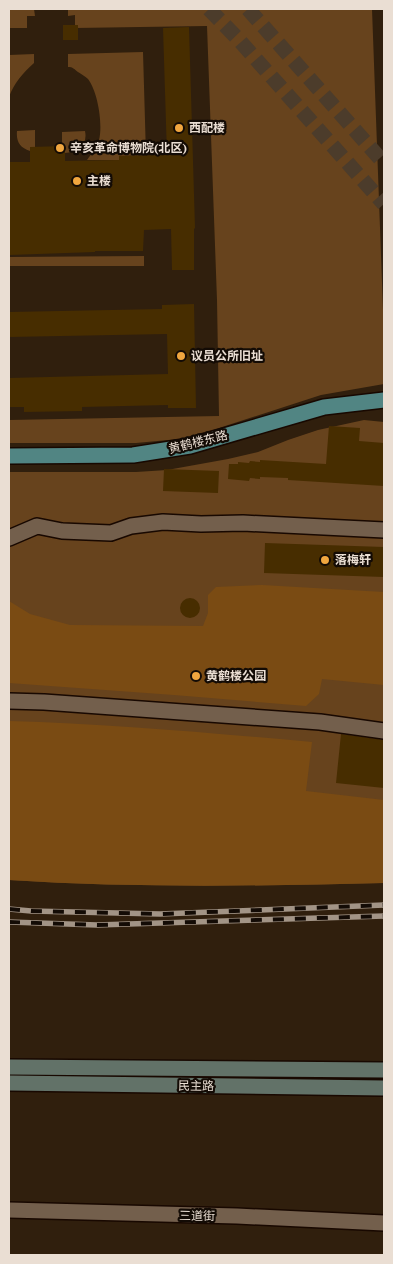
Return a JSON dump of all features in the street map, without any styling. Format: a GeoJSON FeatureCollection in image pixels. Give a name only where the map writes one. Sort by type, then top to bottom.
{"type":"FeatureCollection","features":[{"type":"Feature","properties":{"kind":"main road","name":"黄鹤楼东路"},"geometry":{"type":"LineString","coordinates":[[9,456],[132,455],[190,446],[324,407],[384,400]]}},
{"type":"Feature","properties":{"kind":"main road","name":"民主路"},"geometry":{"type":"LineString","coordinates":[[9,1067],[384,1070]]}},
{"type":"Feature","properties":{"kind":"main road","name":"民主路"},"geometry":{"type":"LineString","coordinates":[[9,1083],[384,1088]]}},
{"type":"Feature","properties":{"kind":"street"},"geometry":{"type":"LineString","coordinates":[[9,538],[37,526],[62,531],[111,533],[131,526],[163,522],[201,524],[243,522],[384,530]]}},
{"type":"Feature","properties":{"kind":"street"},"geometry":{"type":"LineString","coordinates":[[9,701],[320,722],[384,731]]}},
{"type":"Feature","properties":{"kind":"street","name":"三道街"},"geometry":{"type":"LineString","coordinates":[[9,1210],[237,1216],[384,1223]]}},
{"type":"Feature","properties":{"kind":"shaded area"},"geometry":{"type":"Polygon","coordinates":[[[9,9],[34,9],[35,16],[27,16],[27,28],[9,28],[9,9]]]}},
{"type":"Feature","properties":{"kind":"shaded area"},"geometry":{"type":"Polygon","coordinates":[[[68,9],[372,9],[384,337],[384,384],[321,395],[179,439],[136,443],[9,443],[9,420],[219,416],[217,300],[207,26],[75,28],[75,15],[68,16],[68,9]]]}},
{"type":"Feature","properties":{"kind":"shaded area"},"geometry":{"type":"Polygon","coordinates":[[[143,52],[146,155],[119,156],[119,160],[87,160],[99,140],[99,109],[95,92],[88,79],[73,68],[68,67],[68,54],[143,52]]]}},
{"type":"Feature","properties":{"kind":"shaded area"},"geometry":{"type":"Polygon","coordinates":[[[34,54],[34,63],[19,78],[9,97],[9,55],[34,54]]]}},
{"type":"Feature","properties":{"kind":"shaded area"},"geometry":{"type":"Polygon","coordinates":[[[35,130],[35,147],[31,147],[30,151],[19,144],[17,131],[35,130]]]}},
{"type":"Feature","properties":{"kind":"shaded area"},"geometry":{"type":"Polygon","coordinates":[[[85,131],[85,140],[81,147],[65,153],[65,146],[62,146],[62,132],[85,131]]]}},
{"type":"Feature","properties":{"kind":"shaded area"},"geometry":{"type":"Polygon","coordinates":[[[144,256],[144,266],[9,266],[9,257],[144,256]]]}},
{"type":"Feature","properties":{"kind":"shaded area","name":"黄鹤楼公园"},"geometry":{"type":"Polygon","coordinates":[[[364,420],[384,422],[384,883],[150,885],[9,880],[9,472],[136,472],[167,470],[258,452],[318,430],[364,420]]]}},
{"type":"Feature","properties":{"kind":"shaded area"},"geometry":{"type":"Polygon","coordinates":[[[262,585],[384,592],[384,685],[322,679],[319,694],[306,706],[9,683],[9,601],[30,614],[70,625],[203,626],[208,613],[208,595],[216,587],[262,585]]]}},
{"type":"Feature","properties":{"kind":"shaded area"},"geometry":{"type":"Polygon","coordinates":[[[9,721],[198,732],[312,742],[306,791],[384,800],[384,883],[150,885],[9,880],[9,721]]]}},
{"type":"Feature","properties":{"kind":"building"},"geometry":{"type":"Polygon","coordinates":[[[63,25],[78,25],[78,40],[63,40],[63,25]]]}},
{"type":"Feature","properties":{"kind":"building"},"geometry":{"type":"Polygon","coordinates":[[[189,27],[195,228],[194,270],[172,270],[171,229],[144,230],[143,251],[9,255],[9,162],[30,162],[30,147],[65,146],[65,161],[119,160],[119,156],[167,155],[163,28],[189,27]]]}},
{"type":"Feature","properties":{"kind":"building","name":"议员公所旧址"},"geometry":{"type":"Polygon","coordinates":[[[194,304],[196,408],[168,408],[168,405],[82,407],[82,411],[24,412],[24,407],[9,407],[9,378],[168,374],[167,334],[9,337],[9,312],[162,309],[162,305],[194,304]]]}},
{"type":"Feature","properties":{"kind":"building"},"geometry":{"type":"Polygon","coordinates":[[[329,426],[360,428],[359,441],[384,443],[384,486],[288,480],[288,478],[260,477],[260,479],[250,478],[249,481],[228,479],[229,464],[238,464],[238,462],[260,462],[260,460],[326,464],[329,426]]]}},
{"type":"Feature","properties":{"kind":"building"},"geometry":{"type":"Polygon","coordinates":[[[164,469],[219,471],[218,493],[163,491],[164,469]]]}},
{"type":"Feature","properties":{"kind":"building","name":"落梅轩"},"geometry":{"type":"Polygon","coordinates":[[[265,543],[384,547],[384,577],[264,573],[265,543]]]}},
{"type":"Feature","properties":{"kind":"building"},"geometry":{"type":"Polygon","coordinates":[[[190,598],[197,601],[200,608],[197,615],[190,618],[183,615],[180,608],[183,601],[190,598]]]}},
{"type":"Feature","properties":{"kind":"building"},"geometry":{"type":"Polygon","coordinates":[[[341,734],[384,740],[384,788],[336,783],[341,734]]]}},
{"type":"Feature","properties":{"kind":"tunnel"},"geometry":{"type":"LineString","coordinates":[[209,9],[239,40],[384,204]]}},
{"type":"Feature","properties":{"kind":"tunnel"},"geometry":{"type":"LineString","coordinates":[[248,9],[384,163]]}},
{"type":"Feature","properties":{"kind":"railway"},"geometry":{"type":"LineString","coordinates":[[9,909],[160,914],[384,905]]}},
{"type":"Feature","properties":{"kind":"railway"},"geometry":{"type":"LineString","coordinates":[[9,922],[97,925],[384,916]]}},
{"type":"Feature","properties":{"kind":"place","name":"西配楼"},"geometry":{"type":"Point","coordinates":[179,128]}},
{"type":"Feature","properties":{"kind":"place","name":"辛亥革命博物院(北区)"},"geometry":{"type":"Point","coordinates":[60,148]}},
{"type":"Feature","properties":{"kind":"place","name":"主楼"},"geometry":{"type":"Point","coordinates":[77,181]}},
{"type":"Feature","properties":{"kind":"place","name":"议员公所旧址"},"geometry":{"type":"Point","coordinates":[181,356]}},
{"type":"Feature","properties":{"kind":"place","name":"落梅轩"},"geometry":{"type":"Point","coordinates":[325,560]}},
{"type":"Feature","properties":{"kind":"place","name":"黄鹤楼公园"},"geometry":{"type":"Point","coordinates":[196,676]}}]}
